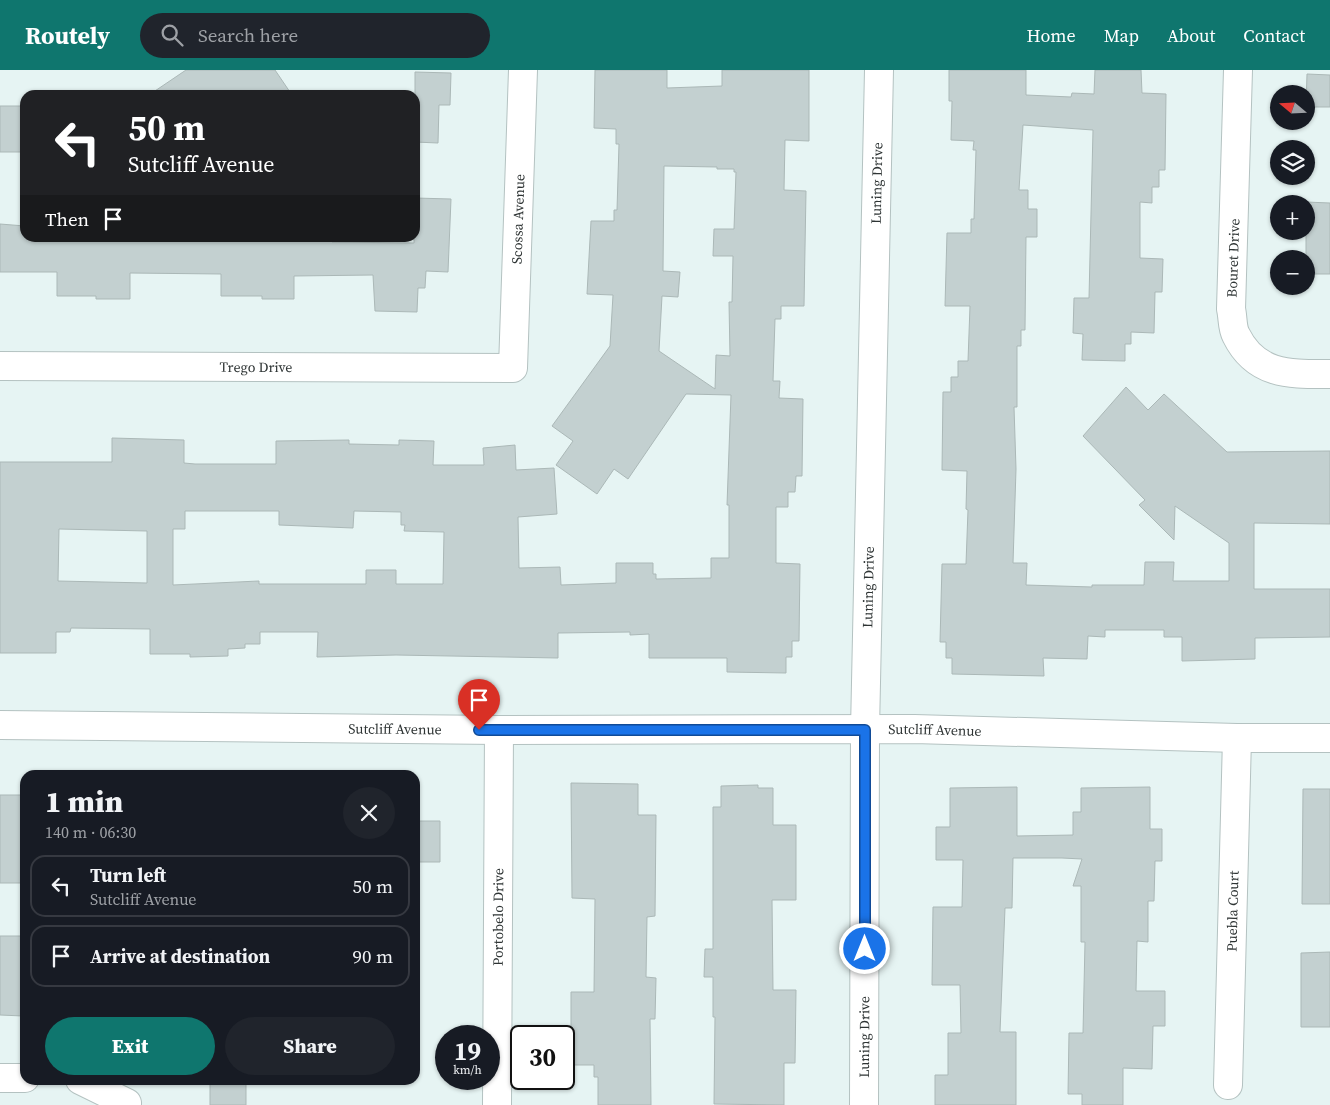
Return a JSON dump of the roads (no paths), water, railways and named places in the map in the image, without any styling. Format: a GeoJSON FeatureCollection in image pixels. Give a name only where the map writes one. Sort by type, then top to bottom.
{"type":"FeatureCollection","features":[{"type":"Feature","properties":{"kind":"street","name":"Scossa Avenue"},"geometry":{"type":"LineString","coordinates":[[512,368],[523,70]]}},
{"type":"Feature","properties":{"kind":"street","name":"Luning Drive"},"geometry":{"type":"LineString","coordinates":[[864,1105],[865,730],[879,70]]}},
{"type":"Feature","properties":{"kind":"street","name":"Bouret Drive"},"geometry":{"type":"LineString","coordinates":[[1238,70],[1231,308],[1235,334],[1251,357],[1273,371],[1300,375],[1330,374]]}},
{"type":"Feature","properties":{"kind":"street","name":"Trego Drive"},"geometry":{"type":"LineString","coordinates":[[0,366],[512,368]]}},
{"type":"Feature","properties":{"kind":"street","name":"Sutcliff Avenue"},"geometry":{"type":"LineString","coordinates":[[0,725],[499,730],[865,730],[1237,738],[1330,738]]}},
{"type":"Feature","properties":{"kind":"street","name":"Portobelo Drive"},"geometry":{"type":"LineString","coordinates":[[497,1105],[499,730]]}},
{"type":"Feature","properties":{"kind":"street","name":"Puebla Court"},"geometry":{"type":"LineString","coordinates":[[1228,1084],[1237,738]]}},
{"type":"Feature","properties":{"kind":"street"},"geometry":{"type":"LineString","coordinates":[[0,1078],[20,1078]]}},
{"type":"Feature","properties":{"kind":"street"},"geometry":{"type":"LineString","coordinates":[[90,1085],[127,1103]]}}]}
